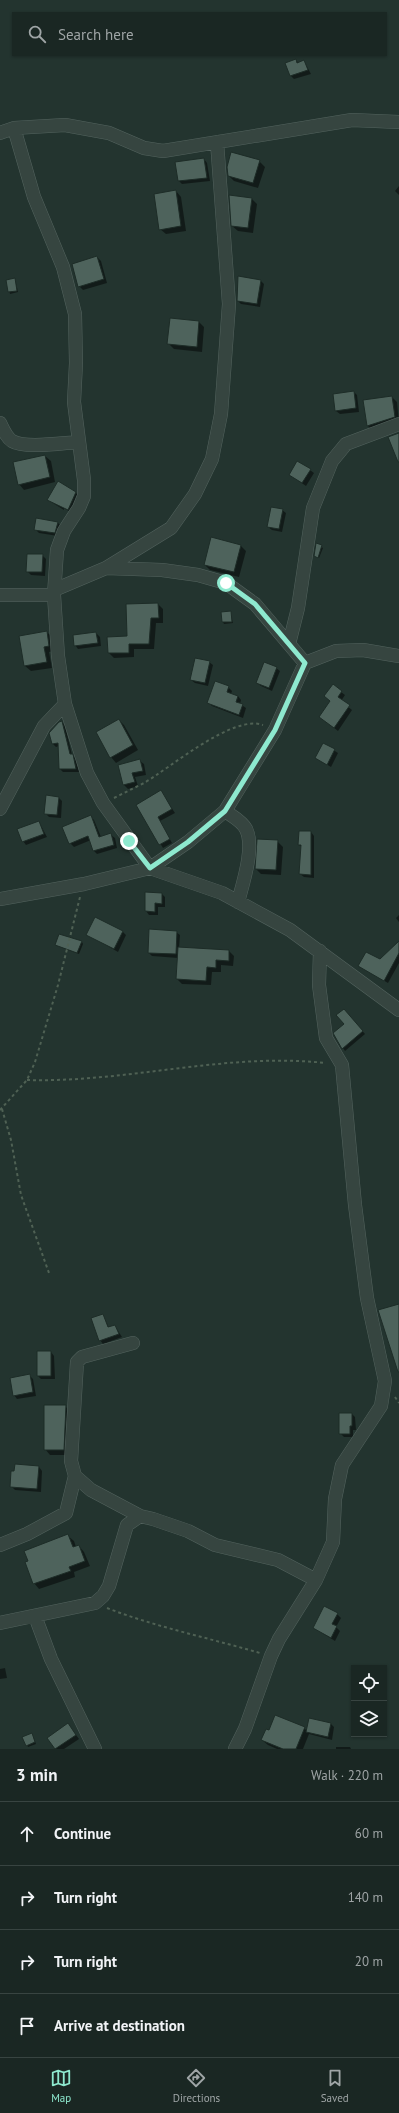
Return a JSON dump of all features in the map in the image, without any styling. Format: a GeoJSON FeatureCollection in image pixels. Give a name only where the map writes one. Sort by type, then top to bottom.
{"type":"FeatureCollection","features":[{"type":"Feature","properties":{"kind":"street"},"geometry":{"type":"LineString","coordinates":[[0,133],[14,128],[65,125],[109,133],[144,148],[163,151],[352,120],[399,122]]}},
{"type":"Feature","properties":{"kind":"street"},"geometry":{"type":"LineString","coordinates":[[14,128],[34,197],[63,267],[75,314],[76,363],[74,402],[84,480],[84,496],[80,508],[64,531],[57,550],[54,593],[58,656],[65,704],[87,772],[104,803],[150,868],[222,893],[290,930],[399,1010]]}},
{"type":"Feature","properties":{"kind":"street"},"geometry":{"type":"LineString","coordinates":[[0,595],[54,593],[106,568],[171,528],[195,494],[212,459],[221,414],[229,304],[217,142]]}},
{"type":"Feature","properties":{"kind":"street"},"geometry":{"type":"LineString","coordinates":[[0,423],[7,436],[17,444],[78,442]]}},
{"type":"Feature","properties":{"kind":"street"},"geometry":{"type":"LineString","coordinates":[[289,644],[298,608],[313,508],[332,461],[346,444],[399,424]]}},
{"type":"Feature","properties":{"kind":"street"},"geometry":{"type":"LineString","coordinates":[[106,568],[162,570],[198,575],[226,583],[255,604],[305,663]]}},
{"type":"Feature","properties":{"kind":"street"},"geometry":{"type":"LineString","coordinates":[[0,899],[84,884],[150,868],[188,842],[225,811],[275,730],[305,663],[336,651],[363,650],[399,656]]}},
{"type":"Feature","properties":{"kind":"street"},"geometry":{"type":"LineString","coordinates":[[0,809],[44,726],[65,704]]}},
{"type":"Feature","properties":{"kind":"street"},"geometry":{"type":"LineString","coordinates":[[225,811],[239,821],[246,829],[249,844],[244,881],[238,902]]}},
{"type":"Feature","properties":{"kind":"street"},"geometry":{"type":"LineString","coordinates":[[235,1749],[245,1729],[271,1656],[279,1639],[316,1580],[333,1542],[335,1499],[342,1465],[381,1406],[385,1381],[367,1298],[355,1205],[342,1065],[326,1038],[319,985],[320,951]]}},
{"type":"Feature","properties":{"kind":"street"},"geometry":{"type":"LineString","coordinates":[[0,1545],[27,1534],[66,1513],[75,1476],[71,1461],[76,1362],[82,1357],[133,1343]]}},
{"type":"Feature","properties":{"kind":"street"},"geometry":{"type":"LineString","coordinates":[[75,1476],[91,1490],[140,1516],[153,1518],[188,1531],[215,1545],[278,1560],[316,1580]]}},
{"type":"Feature","properties":{"kind":"street"},"geometry":{"type":"LineString","coordinates":[[0,1623],[95,1603],[103,1596],[109,1586],[127,1525],[140,1516]]}},
{"type":"Feature","properties":{"kind":"street"},"geometry":{"type":"LineString","coordinates":[[35,1616],[51,1659],[95,1749]]}},
{"type":"Feature","properties":{"kind":"path"},"geometry":{"type":"LineString","coordinates":[[104,803],[145,782],[198,746],[242,725],[258,723],[275,730]]}},
{"type":"Feature","properties":{"kind":"path"},"geometry":{"type":"LineString","coordinates":[[49,1273],[21,1195],[11,1140],[1,1109],[27,1080],[35,1062],[58,984],[84,884]]}},
{"type":"Feature","properties":{"kind":"path"},"geometry":{"type":"LineString","coordinates":[[27,1080],[82,1079],[185,1067],[292,1060],[342,1065]]}},
{"type":"Feature","properties":{"kind":"path"},"geometry":{"type":"LineString","coordinates":[[95,1603],[144,1622],[175,1628],[271,1656]]}},
{"type":"Feature","properties":{"kind":"building"},"geometry":{"type":"Polygon","coordinates":[[[296,59],[297,63],[304,60],[308,70],[290,76],[285,63],[296,59]]]}},
{"type":"Feature","properties":{"kind":"building"},"geometry":{"type":"Polygon","coordinates":[[[231,152],[260,160],[253,183],[228,176],[227,167],[231,152]]]}},
{"type":"Feature","properties":{"kind":"building"},"geometry":{"type":"Polygon","coordinates":[[[204,158],[207,178],[178,181],[175,162],[204,158]]]}},
{"type":"Feature","properties":{"kind":"building"},"geometry":{"type":"Polygon","coordinates":[[[176,190],[181,226],[159,230],[154,194],[176,190]]]}},
{"type":"Feature","properties":{"kind":"building"},"geometry":{"type":"Polygon","coordinates":[[[229,195],[252,198],[248,228],[231,226],[229,195]]]}},
{"type":"Feature","properties":{"kind":"building"},"geometry":{"type":"Polygon","coordinates":[[[97,256],[104,279],[78,287],[72,264],[97,256]]]}},
{"type":"Feature","properties":{"kind":"building"},"geometry":{"type":"Polygon","coordinates":[[[238,276],[261,280],[257,304],[237,301],[238,276]]]}},
{"type":"Feature","properties":{"kind":"building"},"geometry":{"type":"Polygon","coordinates":[[[15,278],[17,291],[8,292],[6,280],[15,278]]]}},
{"type":"Feature","properties":{"kind":"building"},"geometry":{"type":"Polygon","coordinates":[[[170,318],[199,321],[197,347],[167,344],[170,318]]]}},
{"type":"Feature","properties":{"kind":"building"},"geometry":{"type":"Polygon","coordinates":[[[354,391],[356,408],[335,411],[333,394],[354,391]]]}},
{"type":"Feature","properties":{"kind":"building"},"geometry":{"type":"Polygon","coordinates":[[[392,396],[395,417],[367,426],[363,400],[392,396]]]}},
{"type":"Feature","properties":{"kind":"building"},"geometry":{"type":"Polygon","coordinates":[[[399,433],[399,462],[398,462],[388,437],[399,433]]]}},
{"type":"Feature","properties":{"kind":"building"},"geometry":{"type":"Polygon","coordinates":[[[45,455],[50,477],[18,485],[13,462],[45,455]]]}},
{"type":"Feature","properties":{"kind":"building"},"geometry":{"type":"Polygon","coordinates":[[[297,461],[311,469],[302,483],[289,475],[297,461]]]}},
{"type":"Feature","properties":{"kind":"building"},"geometry":{"type":"Polygon","coordinates":[[[58,481],[76,492],[68,510],[47,500],[58,481]]]}},
{"type":"Feature","properties":{"kind":"building"},"geometry":{"type":"Polygon","coordinates":[[[271,507],[283,509],[279,529],[267,527],[271,507]]]}},
{"type":"Feature","properties":{"kind":"building"},"geometry":{"type":"Polygon","coordinates":[[[36,518],[58,522],[55,533],[34,530],[36,518]]]}},
{"type":"Feature","properties":{"kind":"building"},"geometry":{"type":"Polygon","coordinates":[[[211,537],[241,545],[234,572],[204,565],[211,537]]]}},
{"type":"Feature","properties":{"kind":"building"},"geometry":{"type":"Polygon","coordinates":[[[316,543],[322,545],[318,558],[314,556],[316,543]]]}},
{"type":"Feature","properties":{"kind":"building"},"geometry":{"type":"Polygon","coordinates":[[[27,554],[43,554],[42,572],[26,572],[27,554]]]}},
{"type":"Feature","properties":{"kind":"building"},"geometry":{"type":"Polygon","coordinates":[[[158,603],[159,618],[151,618],[149,644],[129,644],[129,653],[108,653],[107,637],[127,636],[126,604],[158,603]]]}},
{"type":"Feature","properties":{"kind":"building"},"geometry":{"type":"Polygon","coordinates":[[[231,611],[232,622],[222,622],[221,612],[231,611]]]}},
{"type":"Feature","properties":{"kind":"building"},"geometry":{"type":"Polygon","coordinates":[[[47,631],[49,646],[44,647],[47,662],[24,666],[19,636],[47,631]]]}},
{"type":"Feature","properties":{"kind":"building"},"geometry":{"type":"Polygon","coordinates":[[[96,632],[98,643],[74,646],[73,635],[96,632]]]}},
{"type":"Feature","properties":{"kind":"building"},"geometry":{"type":"Polygon","coordinates":[[[195,658],[210,661],[205,683],[190,680],[195,658]]]}},
{"type":"Feature","properties":{"kind":"building"},"geometry":{"type":"Polygon","coordinates":[[[264,662],[277,667],[269,688],[256,683],[264,662]]]}},
{"type":"Feature","properties":{"kind":"building"},"geometry":{"type":"Polygon","coordinates":[[[215,681],[229,686],[227,692],[238,696],[236,702],[243,704],[239,715],[207,703],[215,681]]]}},
{"type":"Feature","properties":{"kind":"building"},"geometry":{"type":"Polygon","coordinates":[[[333,684],[342,691],[338,697],[350,705],[334,728],[319,717],[330,701],[324,696],[333,684]]]}},
{"type":"Feature","properties":{"kind":"building"},"geometry":{"type":"Polygon","coordinates":[[[119,719],[133,745],[110,758],[96,732],[119,719]]]}},
{"type":"Feature","properties":{"kind":"building"},"geometry":{"type":"Polygon","coordinates":[[[62,721],[70,754],[73,754],[76,769],[59,769],[58,743],[52,744],[49,733],[59,722],[62,721]]]}},
{"type":"Feature","properties":{"kind":"building"},"geometry":{"type":"Polygon","coordinates":[[[323,743],[335,749],[327,765],[315,758],[323,743]]]}},
{"type":"Feature","properties":{"kind":"building"},"geometry":{"type":"Polygon","coordinates":[[[140,759],[143,771],[132,773],[135,782],[123,785],[118,765],[140,759]]]}},
{"type":"Feature","properties":{"kind":"building"},"geometry":{"type":"Polygon","coordinates":[[[161,790],[172,809],[158,817],[170,839],[159,845],[136,805],[161,790]]]}},
{"type":"Feature","properties":{"kind":"building"},"geometry":{"type":"Polygon","coordinates":[[[46,795],[59,797],[57,815],[44,814],[46,795]]]}},
{"type":"Feature","properties":{"kind":"building"},"geometry":{"type":"Polygon","coordinates":[[[91,815],[99,837],[111,833],[114,845],[93,851],[88,836],[69,844],[62,827],[91,815]]]}},
{"type":"Feature","properties":{"kind":"building"},"geometry":{"type":"Polygon","coordinates":[[[39,821],[44,834],[22,842],[17,829],[39,821]]]}},
{"type":"Feature","properties":{"kind":"building"},"geometry":{"type":"Polygon","coordinates":[[[299,831],[311,831],[311,875],[299,874],[301,845],[298,845],[299,831]]]}},
{"type":"Feature","properties":{"kind":"building"},"geometry":{"type":"Polygon","coordinates":[[[257,839],[278,840],[276,870],[255,869],[257,839]]]}},
{"type":"Feature","properties":{"kind":"building"},"geometry":{"type":"Polygon","coordinates":[[[145,892],[162,893],[162,904],[155,903],[155,912],[145,911],[145,892]]]}},
{"type":"Feature","properties":{"kind":"building"},"geometry":{"type":"Polygon","coordinates":[[[95,917],[123,931],[114,949],[86,935],[95,917]]]}},
{"type":"Feature","properties":{"kind":"building"},"geometry":{"type":"Polygon","coordinates":[[[149,929],[177,931],[176,954],[148,953],[149,929]]]}},
{"type":"Feature","properties":{"kind":"building"},"geometry":{"type":"Polygon","coordinates":[[[59,934],[82,941],[77,953],[55,945],[59,934]]]}},
{"type":"Feature","properties":{"kind":"building"},"geometry":{"type":"Polygon","coordinates":[[[399,941],[399,953],[384,981],[358,966],[366,952],[380,959],[399,941]]]}},
{"type":"Feature","properties":{"kind":"building"},"geometry":{"type":"Polygon","coordinates":[[[178,947],[229,950],[229,961],[216,960],[216,968],[207,967],[206,981],[176,979],[178,947]]]}},
{"type":"Feature","properties":{"kind":"building"},"geometry":{"type":"Polygon","coordinates":[[[344,1009],[363,1031],[342,1049],[333,1033],[344,1024],[336,1015],[344,1009]]]}},
{"type":"Feature","properties":{"kind":"building"},"geometry":{"type":"Polygon","coordinates":[[[399,1304],[399,1372],[398,1372],[378,1310],[399,1304]]]}},
{"type":"Feature","properties":{"kind":"building"},"geometry":{"type":"Polygon","coordinates":[[[103,1314],[108,1327],[115,1325],[119,1334],[99,1341],[91,1318],[103,1314]]]}},
{"type":"Feature","properties":{"kind":"building"},"geometry":{"type":"Polygon","coordinates":[[[37,1351],[51,1351],[51,1376],[37,1376],[37,1351]]]}},
{"type":"Feature","properties":{"kind":"building"},"geometry":{"type":"Polygon","coordinates":[[[30,1374],[33,1392],[13,1396],[10,1378],[30,1374]]]}},
{"type":"Feature","properties":{"kind":"building"},"geometry":{"type":"Polygon","coordinates":[[[44,1405],[66,1405],[64,1450],[44,1450],[44,1405]]]}},
{"type":"Feature","properties":{"kind":"building"},"geometry":{"type":"Polygon","coordinates":[[[339,1413],[352,1413],[352,1426],[350,1426],[350,1434],[339,1434],[339,1413]]]}},
{"type":"Feature","properties":{"kind":"building"},"geometry":{"type":"Polygon","coordinates":[[[15,1464],[39,1466],[37,1489],[10,1487],[11,1471],[14,1471],[15,1464]]]}},
{"type":"Feature","properties":{"kind":"building"},"geometry":{"type":"Polygon","coordinates":[[[68,1534],[73,1547],[79,1545],[85,1561],[69,1567],[71,1571],[33,1584],[25,1562],[28,1561],[24,1551],[68,1534]]]}},
{"type":"Feature","properties":{"kind":"building"},"geometry":{"type":"Polygon","coordinates":[[[324,1606],[338,1613],[332,1624],[337,1626],[331,1638],[313,1628],[324,1606]]]}},
{"type":"Feature","properties":{"kind":"building"},"geometry":{"type":"Polygon","coordinates":[[[275,1715],[305,1727],[296,1749],[283,1749],[261,1740],[266,1729],[269,1730],[275,1715]]]}},
{"type":"Feature","properties":{"kind":"building"},"geometry":{"type":"Polygon","coordinates":[[[309,1718],[331,1723],[328,1737],[306,1732],[309,1718]]]}},
{"type":"Feature","properties":{"kind":"building"},"geometry":{"type":"Polygon","coordinates":[[[68,1723],[76,1735],[55,1749],[47,1738],[68,1723]]]}},
{"type":"Feature","properties":{"kind":"building"},"geometry":{"type":"Polygon","coordinates":[[[32,1733],[35,1742],[26,1746],[22,1737],[32,1733]]]}},
{"type":"Feature","properties":{"kind":"route"},"geometry":{"type":"LineString","coordinates":[[129,841],[150,868],[188,842],[225,811],[275,730],[305,663],[255,604],[226,583]]}}]}
